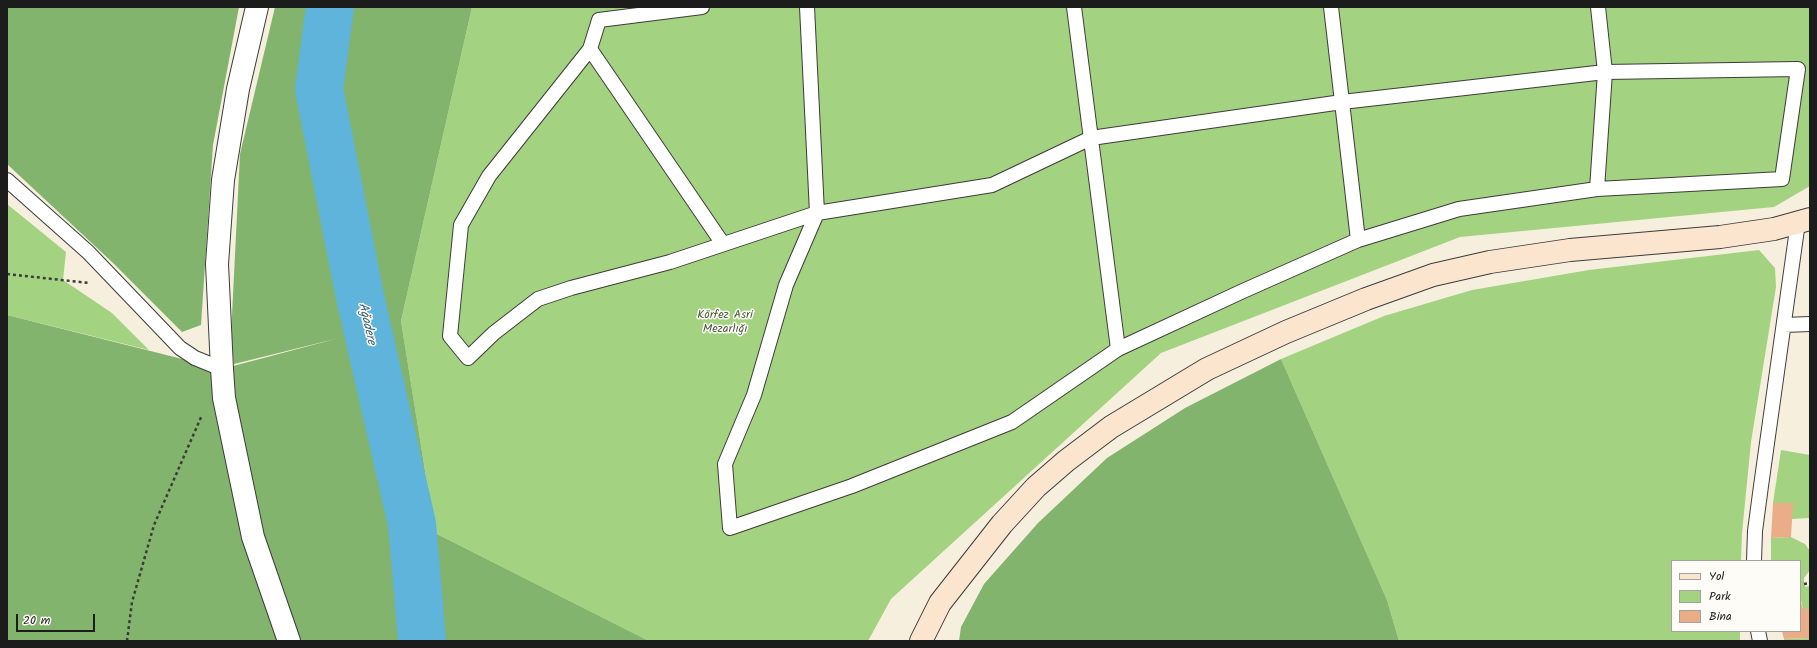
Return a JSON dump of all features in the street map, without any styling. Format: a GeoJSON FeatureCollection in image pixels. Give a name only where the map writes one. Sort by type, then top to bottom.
{"type":"FeatureCollection","features":[{"type":"Feature","properties":{"kind":"main road"},"geometry":{"type":"LineString","coordinates":[[921,641],[940,603],[1002,524],[1036,487],[1066,461],[1111,427],[1207,369],[1286,332],[1366,299],[1433,275],[1490,262],[1570,250],[1720,237],[1774,229],[1804,221]]}},
{"type":"Feature","properties":{"kind":"street"},"geometry":{"type":"LineString","coordinates":[[257,7],[238,89],[222,180],[217,264],[222,369],[224,398],[253,537],[288,641]]}},
{"type":"Feature","properties":{"kind":"lane"},"geometry":{"type":"LineString","coordinates":[[702,7],[599,14],[590,49],[489,176],[461,225],[450,336],[468,358],[494,334],[538,299],[571,288],[670,262],[817,213],[992,185],[1091,138],[1342,102],[1605,72],[1798,69],[1782,179],[1598,189],[1460,209],[1358,240],[1118,349],[1012,422],[852,486],[730,528],[725,464],[754,395],[786,285],[817,213],[807,7]]}},
{"type":"Feature","properties":{"kind":"lane"},"geometry":{"type":"LineString","coordinates":[[1074,7],[1118,349]]}},
{"type":"Feature","properties":{"kind":"lane"},"geometry":{"type":"LineString","coordinates":[[1331,7],[1358,240]]}},
{"type":"Feature","properties":{"kind":"lane"},"geometry":{"type":"LineString","coordinates":[[1598,7],[1605,72],[1598,189]]}},
{"type":"Feature","properties":{"kind":"lane"},"geometry":{"type":"LineString","coordinates":[[590,49],[723,244]]}},
{"type":"Feature","properties":{"kind":"lane"},"geometry":{"type":"LineString","coordinates":[[7,180],[88,252],[180,348],[195,358],[222,369]]}},
{"type":"Feature","properties":{"kind":"lane"},"geometry":{"type":"LineString","coordinates":[[1754,560],[1757,516],[1784,325],[1804,221]]}},
{"type":"Feature","properties":{"kind":"lane"},"geometry":{"type":"LineString","coordinates":[[1784,325],[1810,324]]}},
{"type":"Feature","properties":{"kind":"path"},"geometry":{"type":"LineString","coordinates":[[7,274],[121,287]]}},
{"type":"Feature","properties":{"kind":"path"},"geometry":{"type":"LineString","coordinates":[[127,641],[132,602],[154,525],[204,411]]}},
{"type":"Feature","properties":{"kind":"path"},"geometry":{"type":"LineString","coordinates":[[1804,584],[1810,583]]}},
{"type":"Feature","properties":{"kind":"green space"},"geometry":{"type":"Polygon","coordinates":[[[7,7],[239,7],[213,145],[201,325],[182,332],[112,262],[7,164],[7,7]]]}},
{"type":"Feature","properties":{"kind":"green space"},"geometry":{"type":"Polygon","coordinates":[[[275,7],[472,7],[401,321],[435,533],[649,641],[7,641],[7,315],[222,369],[339,338],[234,364],[231,335],[240,154],[275,7]]]}},
{"type":"Feature","properties":{"kind":"green space","name":"Körfez Asri Mezarlığı"},"geometry":{"type":"Polygon","coordinates":[[[472,7],[1810,7],[1810,186],[1774,207],[1460,237],[1161,353],[891,599],[868,641],[649,641],[435,533],[401,321],[472,7]]]}},
{"type":"Feature","properties":{"kind":"green space"},"geometry":{"type":"Polygon","coordinates":[[[7,204],[66,252],[63,280],[112,313],[149,350],[7,315],[7,204]]]}},
{"type":"Feature","properties":{"kind":"green space"},"geometry":{"type":"Polygon","coordinates":[[[1759,250],[1775,268],[1776,287],[1751,442],[1742,533],[1741,560],[1671,560],[1671,632],[1740,632],[1740,641],[1399,641],[1387,600],[1281,359],[1384,316],[1472,290],[1589,270],[1759,250]]]}},
{"type":"Feature","properties":{"kind":"green space"},"geometry":{"type":"Polygon","coordinates":[[[1281,359],[1387,600],[1399,641],[959,641],[961,627],[984,584],[1038,523],[1107,458],[1185,408],[1281,359]]]}},
{"type":"Feature","properties":{"kind":"green space"},"geometry":{"type":"Polygon","coordinates":[[[1781,450],[1810,455],[1810,518],[1791,519],[1773,503],[1781,450]]]}},
{"type":"Feature","properties":{"kind":"green space"},"geometry":{"type":"Polygon","coordinates":[[[1791,537],[1805,544],[1810,551],[1810,570],[1804,578],[1804,584],[1806,587],[1810,586],[1810,609],[1803,609],[1801,600],[1801,560],[1771,560],[1771,538],[1791,537]]]}},
{"type":"Feature","properties":{"kind":"green space"},"geometry":{"type":"Polygon","coordinates":[[[1810,638],[1810,641],[1785,641],[1784,639],[1810,638]]]}},
{"type":"Feature","properties":{"kind":"building"},"geometry":{"type":"Polygon","coordinates":[[[1773,503],[1793,503],[1791,537],[1771,538],[1773,503]]]}},
{"type":"Feature","properties":{"kind":"building"},"geometry":{"type":"Polygon","coordinates":[[[1801,602],[1803,609],[1810,609],[1810,638],[1784,639],[1782,632],[1801,632],[1801,602]]]}},
{"type":"Feature","properties":{"kind":"waterway","name":"Ağadere"},"geometry":{"type":"LineString","coordinates":[[330,7],[319,89],[360,297],[412,524],[422,641]]}}]}
